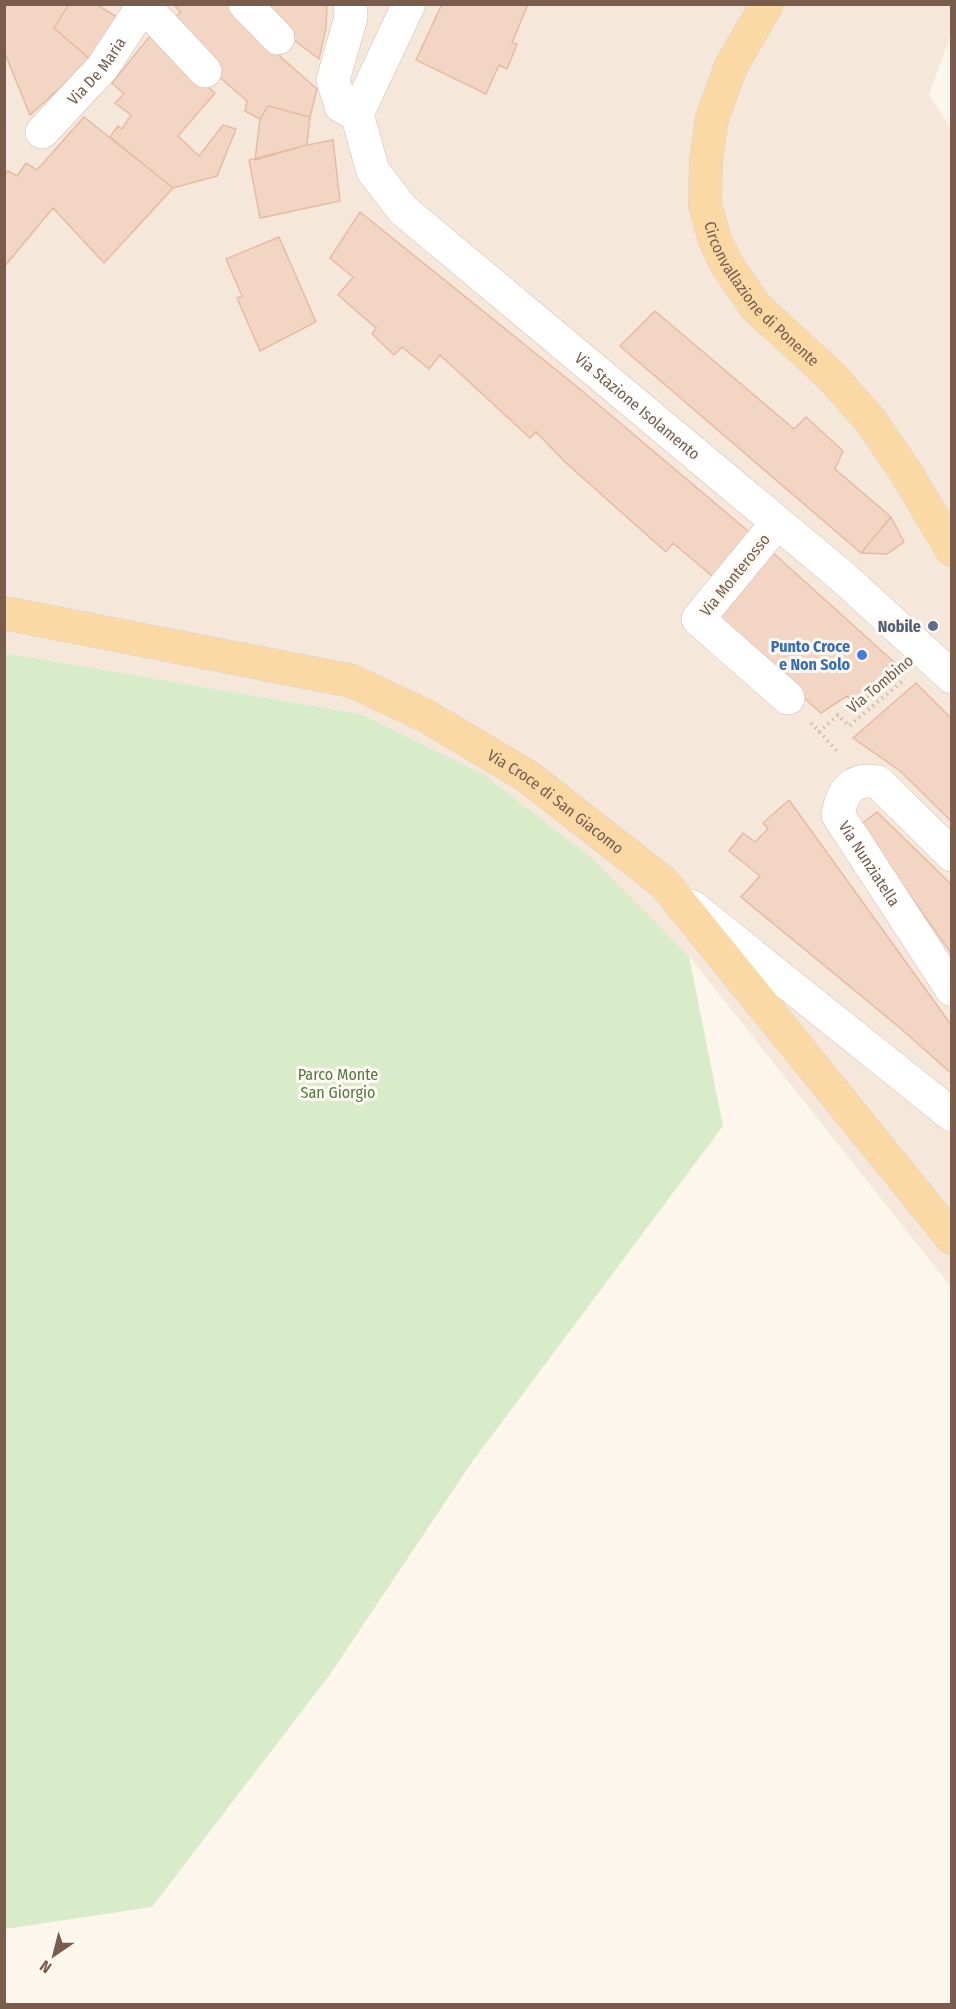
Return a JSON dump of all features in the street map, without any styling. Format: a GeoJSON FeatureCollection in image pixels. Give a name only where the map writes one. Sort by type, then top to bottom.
{"type":"FeatureCollection","features":[{"type":"Feature","properties":{"kind":"main road","name":"Circonvallazione di Ponente"},"geometry":{"type":"LineString","coordinates":[[767,4],[731,66],[712,119],[706,160],[705,205],[715,240],[727,265],[756,307],[831,376],[870,420],[905,471],[951,550]]}},
{"type":"Feature","properties":{"kind":"main road","name":"Via Croce di San Giacomo"},"geometry":{"type":"LineString","coordinates":[[4,613],[352,681],[426,716],[526,776],[664,883],[951,1238]]}},
{"type":"Feature","properties":{"kind":"street"},"geometry":{"type":"LineString","coordinates":[[245,4],[278,38]]}},
{"type":"Feature","properties":{"kind":"street"},"geometry":{"type":"LineString","coordinates":[[355,9],[333,80],[341,106],[357,114],[409,4]]}},
{"type":"Feature","properties":{"kind":"street"},"geometry":{"type":"LineString","coordinates":[[144,5],[205,71]]}},
{"type":"Feature","properties":{"kind":"street","name":"Via De Maria"},"geometry":{"type":"LineString","coordinates":[[42,132],[102,68],[144,5]]}},
{"type":"Feature","properties":{"kind":"street","name":"Via Stazione Isolamento"},"geometry":{"type":"LineString","coordinates":[[357,114],[373,171],[402,210],[844,578],[941,667]]}},
{"type":"Feature","properties":{"kind":"street","name":"Via Monterosso"},"geometry":{"type":"LineString","coordinates":[[777,523],[698,619],[788,698]]}},
{"type":"Feature","properties":{"kind":"street"},"geometry":{"type":"LineString","coordinates":[[864,780],[878,783],[951,855]]}},
{"type":"Feature","properties":{"kind":"street","name":"Via Nunziatella"},"geometry":{"type":"LineString","coordinates":[[864,780],[852,786],[841,798],[838,815],[951,990]]}},
{"type":"Feature","properties":{"kind":"street"},"geometry":{"type":"LineString","coordinates":[[664,883],[951,1115]]}},
{"type":"Feature","properties":{"kind":"path","name":"Via Tombino"},"geometry":{"type":"LineString","coordinates":[[819,732],[838,715],[849,726],[941,667]]}},
{"type":"Feature","properties":{"kind":"path"},"geometry":{"type":"LineString","coordinates":[[788,698],[864,780]]}},
{"type":"Feature","properties":{"kind":"shaded area"},"geometry":{"type":"Polygon","coordinates":[[[4,5],[951,5],[951,34],[929,95],[952,129],[951,1287],[689,956],[592,858],[483,774],[361,714],[5,653],[4,5]]]}},
{"type":"Feature","properties":{"kind":"green space","name":"Parco Monte San Giorgio"},"geometry":{"type":"Polygon","coordinates":[[[5,653],[361,714],[483,774],[592,858],[689,956],[723,1126],[472,1462],[331,1673],[152,1907],[5,1929],[5,653]]]}},
{"type":"Feature","properties":{"kind":"building"},"geometry":{"type":"Polygon","coordinates":[[[4,4],[69,4],[54,28],[91,60],[30,115],[4,51],[4,4]]]}},
{"type":"Feature","properties":{"kind":"building"},"geometry":{"type":"Polygon","coordinates":[[[69,4],[96,4],[117,17],[91,60],[54,28],[69,4]]]}},
{"type":"Feature","properties":{"kind":"building"},"geometry":{"type":"Polygon","coordinates":[[[173,4],[232,4],[258,37],[317,89],[310,117],[268,106],[260,119],[245,111],[247,101],[216,74],[174,18],[181,12],[173,4]]]}},
{"type":"Feature","properties":{"kind":"building"},"geometry":{"type":"Polygon","coordinates":[[[253,4],[327,4],[326,28],[319,59],[278,28],[253,4]]]}},
{"type":"Feature","properties":{"kind":"building"},"geometry":{"type":"Polygon","coordinates":[[[442,4],[528,4],[512,43],[517,44],[507,69],[499,65],[486,94],[416,60],[442,4]]]}},
{"type":"Feature","properties":{"kind":"building"},"geometry":{"type":"Polygon","coordinates":[[[150,36],[215,93],[178,136],[199,156],[223,125],[236,129],[217,176],[173,188],[110,137],[118,126],[122,129],[131,115],[115,103],[124,94],[112,83],[150,36]]]}},
{"type":"Feature","properties":{"kind":"building"},"geometry":{"type":"Polygon","coordinates":[[[268,106],[310,117],[307,145],[255,160],[260,119],[268,106]]]}},
{"type":"Feature","properties":{"kind":"building"},"geometry":{"type":"Polygon","coordinates":[[[84,117],[173,188],[104,263],[53,208],[4,267],[4,175],[8,171],[17,176],[26,163],[37,170],[84,117]]]}},
{"type":"Feature","properties":{"kind":"building"},"geometry":{"type":"Polygon","coordinates":[[[333,140],[340,201],[260,218],[249,160],[333,140]]]}},
{"type":"Feature","properties":{"kind":"building"},"geometry":{"type":"Polygon","coordinates":[[[360,212],[575,385],[754,536],[718,581],[673,543],[666,552],[565,462],[536,432],[530,438],[440,355],[429,369],[402,347],[394,355],[372,334],[376,328],[338,295],[353,277],[330,258],[360,212]]]}},
{"type":"Feature","properties":{"kind":"building"},"geometry":{"type":"Polygon","coordinates":[[[279,237],[316,322],[260,351],[237,298],[242,296],[226,259],[279,237]]]}},
{"type":"Feature","properties":{"kind":"building"},"geometry":{"type":"Polygon","coordinates":[[[655,311],[794,429],[806,417],[843,451],[835,469],[891,517],[861,553],[620,346],[655,311]]]}},
{"type":"Feature","properties":{"kind":"building"},"geometry":{"type":"Polygon","coordinates":[[[891,517],[904,542],[887,554],[861,553],[891,517]]]}},
{"type":"Feature","properties":{"kind":"building"},"geometry":{"type":"Polygon","coordinates":[[[771,551],[906,673],[856,705],[847,696],[821,713],[713,616],[771,551]]]}},
{"type":"Feature","properties":{"kind":"building"},"geometry":{"type":"Polygon","coordinates":[[[916,683],[952,719],[952,822],[900,771],[853,738],[916,683]]]}},
{"type":"Feature","properties":{"kind":"building"},"geometry":{"type":"Polygon","coordinates":[[[789,800],[952,1026],[952,1074],[899,1027],[741,897],[760,876],[729,851],[743,833],[755,842],[768,829],[763,823],[789,800]]]}},
{"type":"Feature","properties":{"kind":"building"},"geometry":{"type":"Polygon","coordinates":[[[877,812],[952,885],[951,953],[860,825],[877,812]]]}},
{"type":"Feature","properties":{"kind":"place","name":"Nobile"},"geometry":{"type":"Point","coordinates":[933,626]}},
{"type":"Feature","properties":{"kind":"place","name":"Punto Croce e Non Solo"},"geometry":{"type":"Point","coordinates":[862,655]}}]}
